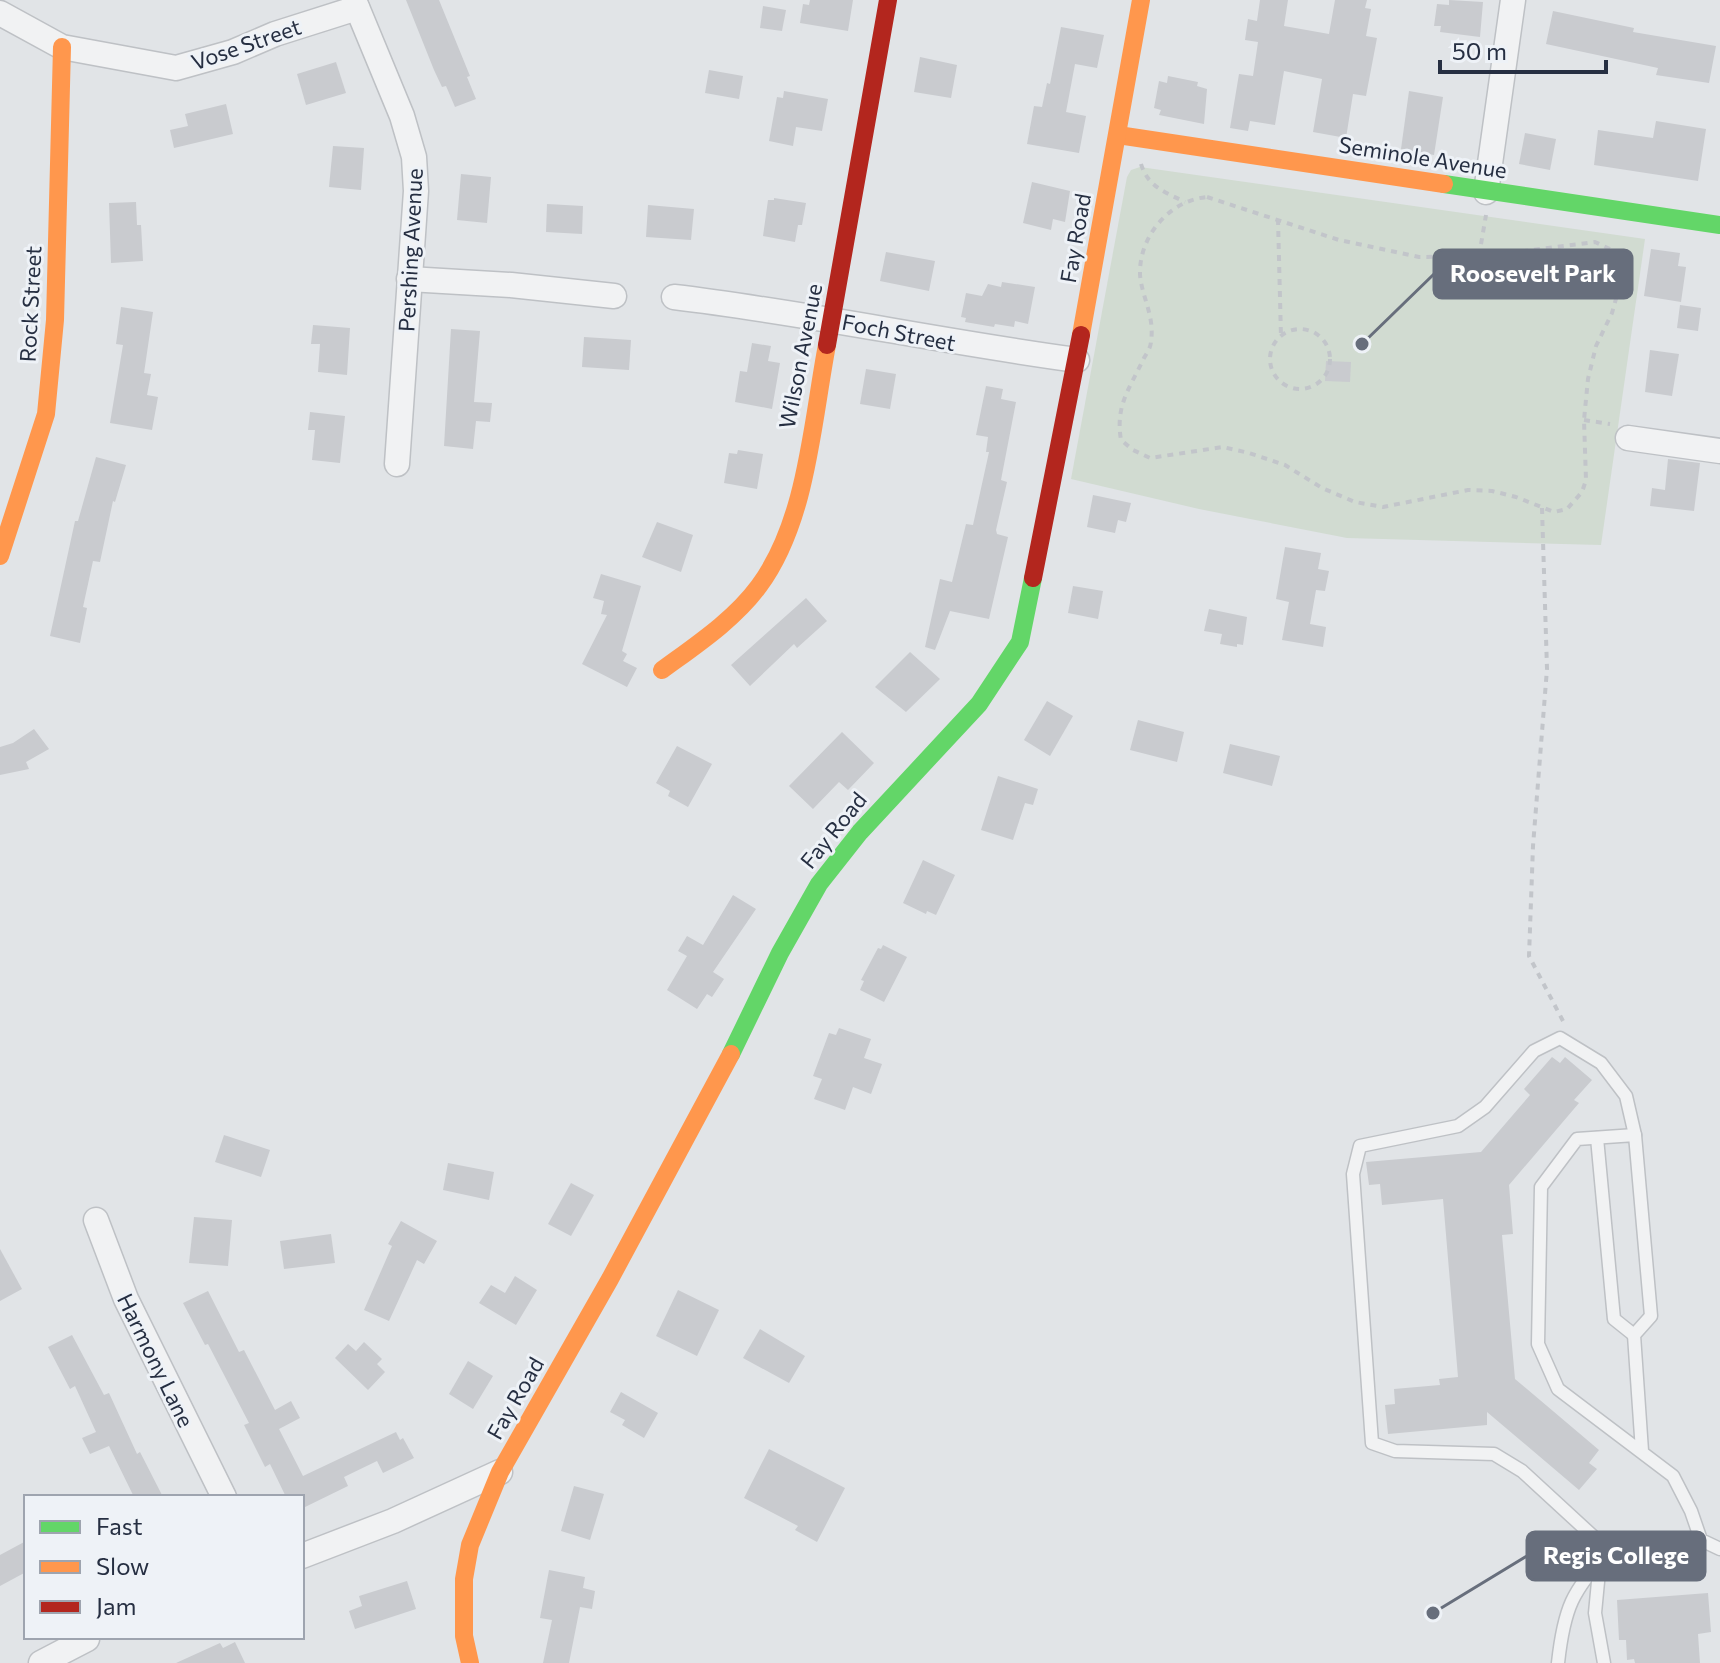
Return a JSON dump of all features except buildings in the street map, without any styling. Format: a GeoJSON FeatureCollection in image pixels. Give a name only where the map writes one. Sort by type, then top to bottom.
{"type":"FeatureCollection","features":[{"type":"Feature","properties":{"kind":"street","name":"Wilson Avenue"},"geometry":{"type":"LineString","coordinates":[[662,670],[741,606],[767,576],[780,551],[795,508],[832,320],[888,0]]}},
{"type":"Feature","properties":{"kind":"street","name":"Fay Road"},"geometry":{"type":"LineString","coordinates":[[470,1663],[464,1636],[464,1579],[470,1545],[500,1472],[713,1092],[780,953],[819,884],[860,832],[979,704],[1020,642],[1077,360],[1141,0]]}},
{"type":"Feature","properties":{"kind":"street"},"geometry":{"type":"LineString","coordinates":[[1488,192],[1513,0]]}},
{"type":"Feature","properties":{"kind":"street","name":"Vose Street"},"geometry":{"type":"LineString","coordinates":[[0,13],[62,47],[176,68],[233,52],[356,4]]}},
{"type":"Feature","properties":{"kind":"street","name":"Pershing Avenue"},"geometry":{"type":"LineString","coordinates":[[356,4],[402,116],[414,157],[416,191],[397,464]]}},
{"type":"Feature","properties":{"kind":"street","name":"Rock Street"},"geometry":{"type":"LineString","coordinates":[[0,556],[46,414],[55,320],[62,47]]}},
{"type":"Feature","properties":{"kind":"street","name":"Seminole Avenue"},"geometry":{"type":"LineString","coordinates":[[1118,135],[1720,225]]}},
{"type":"Feature","properties":{"kind":"street"},"geometry":{"type":"LineString","coordinates":[[409,279],[511,285],[614,296]]}},
{"type":"Feature","properties":{"kind":"street","name":"Foch Street"},"geometry":{"type":"LineString","coordinates":[[674,297],[1077,360]]}},
{"type":"Feature","properties":{"kind":"street"},"geometry":{"type":"LineString","coordinates":[[1628,438],[1720,451]]}},
{"type":"Feature","properties":{"kind":"street","name":"Harmony Lane"},"geometry":{"type":"LineString","coordinates":[[96,1220],[126,1299],[223,1495]]}},
{"type":"Feature","properties":{"kind":"street"},"geometry":{"type":"LineString","coordinates":[[304,1555],[393,1521],[500,1472]]}},
{"type":"Feature","properties":{"kind":"street"},"geometry":{"type":"LineString","coordinates":[[41,1663],[87,1639]]}},
{"type":"Feature","properties":{"kind":"lane"},"geometry":{"type":"LineString","coordinates":[[1604,1556],[1522,1471],[1494,1454],[1395,1451],[1372,1443],[1353,1174],[1360,1146],[1458,1126],[1485,1107],[1534,1051],[1560,1038],[1601,1063],[1626,1096],[1635,1135],[1651,1316],[1634,1335],[1642,1451]]}},
{"type":"Feature","properties":{"kind":"lane"},"geometry":{"type":"LineString","coordinates":[[1635,1135],[1577,1139],[1541,1187],[1538,1344],[1558,1389],[1673,1476],[1691,1511],[1701,1540]]}},
{"type":"Feature","properties":{"kind":"lane"},"geometry":{"type":"LineString","coordinates":[[1597,1138],[1614,1319],[1634,1335]]}},
{"type":"Feature","properties":{"kind":"lane"},"geometry":{"type":"LineString","coordinates":[[1558,1663],[1562,1629],[1577,1588],[1604,1556],[1701,1540],[1720,1549]]}},
{"type":"Feature","properties":{"kind":"lane"},"geometry":{"type":"LineString","coordinates":[[1604,1556],[1595,1613],[1604,1663]]}},
{"type":"Feature","properties":{"kind":"path"},"geometry":{"type":"LineString","coordinates":[[1140,138],[1140,161],[1145,177],[1158,188],[1185,202]]}},
{"type":"Feature","properties":{"kind":"path"},"geometry":{"type":"LineString","coordinates":[[1479,256],[1488,192]]}},
{"type":"Feature","properties":{"kind":"path"},"geometry":{"type":"LineString","coordinates":[[1207,197],[1339,240],[1419,257],[1479,256],[1595,242],[1608,246],[1616,252],[1623,274],[1612,313],[1596,346],[1588,379],[1584,420],[1586,480],[1582,492],[1567,509],[1554,512],[1504,494],[1468,490],[1383,507],[1355,502],[1322,488],[1285,465],[1223,447],[1150,458],[1133,450],[1121,440],[1118,420],[1125,393],[1152,343],[1148,301],[1140,277],[1141,259],[1157,223],[1185,202],[1207,197]]}},
{"type":"Feature","properties":{"kind":"path"},"geometry":{"type":"LineString","coordinates":[[1278,219],[1281,337],[1271,354],[1274,374],[1281,382],[1299,389],[1319,383],[1325,376],[1330,358],[1324,341],[1316,334],[1298,330],[1281,337]]}},
{"type":"Feature","properties":{"kind":"path"},"geometry":{"type":"LineString","coordinates":[[1542,508],[1547,669],[1533,846],[1529,956],[1577,1048]]}},
{"type":"Feature","properties":{"kind":"shaded area"},"geometry":{"type":"Polygon","coordinates":[[[1140,167],[1645,239],[1601,545],[1347,538],[1199,509],[1071,479],[1127,177],[1131,170],[1140,167]]]}},
{"type":"Feature","properties":{"kind":"traffic: fast"},"geometry":{"type":"LineString","coordinates":[[1444,184],[1720,225]]}},
{"type":"Feature","properties":{"kind":"traffic: fast"},"geometry":{"type":"LineString","coordinates":[[731,1054],[780,953],[819,884],[860,832],[979,704],[1020,642],[1033,578]]}},
{"type":"Feature","properties":{"kind":"traffic: slow"},"geometry":{"type":"LineString","coordinates":[[1081,335],[1141,0]]}},
{"type":"Feature","properties":{"kind":"traffic: slow"},"geometry":{"type":"LineString","coordinates":[[0,556],[46,414],[55,320],[62,47]]}},
{"type":"Feature","properties":{"kind":"traffic: slow"},"geometry":{"type":"LineString","coordinates":[[1118,135],[1444,184]]}},
{"type":"Feature","properties":{"kind":"traffic: slow"},"geometry":{"type":"LineString","coordinates":[[662,670],[738,610],[759,586],[775,560],[798,502],[827,345]]}},
{"type":"Feature","properties":{"kind":"traffic: slow"},"geometry":{"type":"LineString","coordinates":[[470,1663],[464,1636],[464,1579],[470,1545],[500,1472],[610,1279],[731,1054]]}},
{"type":"Feature","properties":{"kind":"traffic: jam"},"geometry":{"type":"LineString","coordinates":[[827,345],[888,0]]}},
{"type":"Feature","properties":{"kind":"traffic: jam"},"geometry":{"type":"LineString","coordinates":[[1033,578],[1081,335]]}},
{"type":"Feature","properties":{"kind":"place","name":"Roosevelt Park"},"geometry":{"type":"Point","coordinates":[1362,344]}},
{"type":"Feature","properties":{"kind":"place","name":"Regis College"},"geometry":{"type":"Point","coordinates":[1433,1613]}}]}
